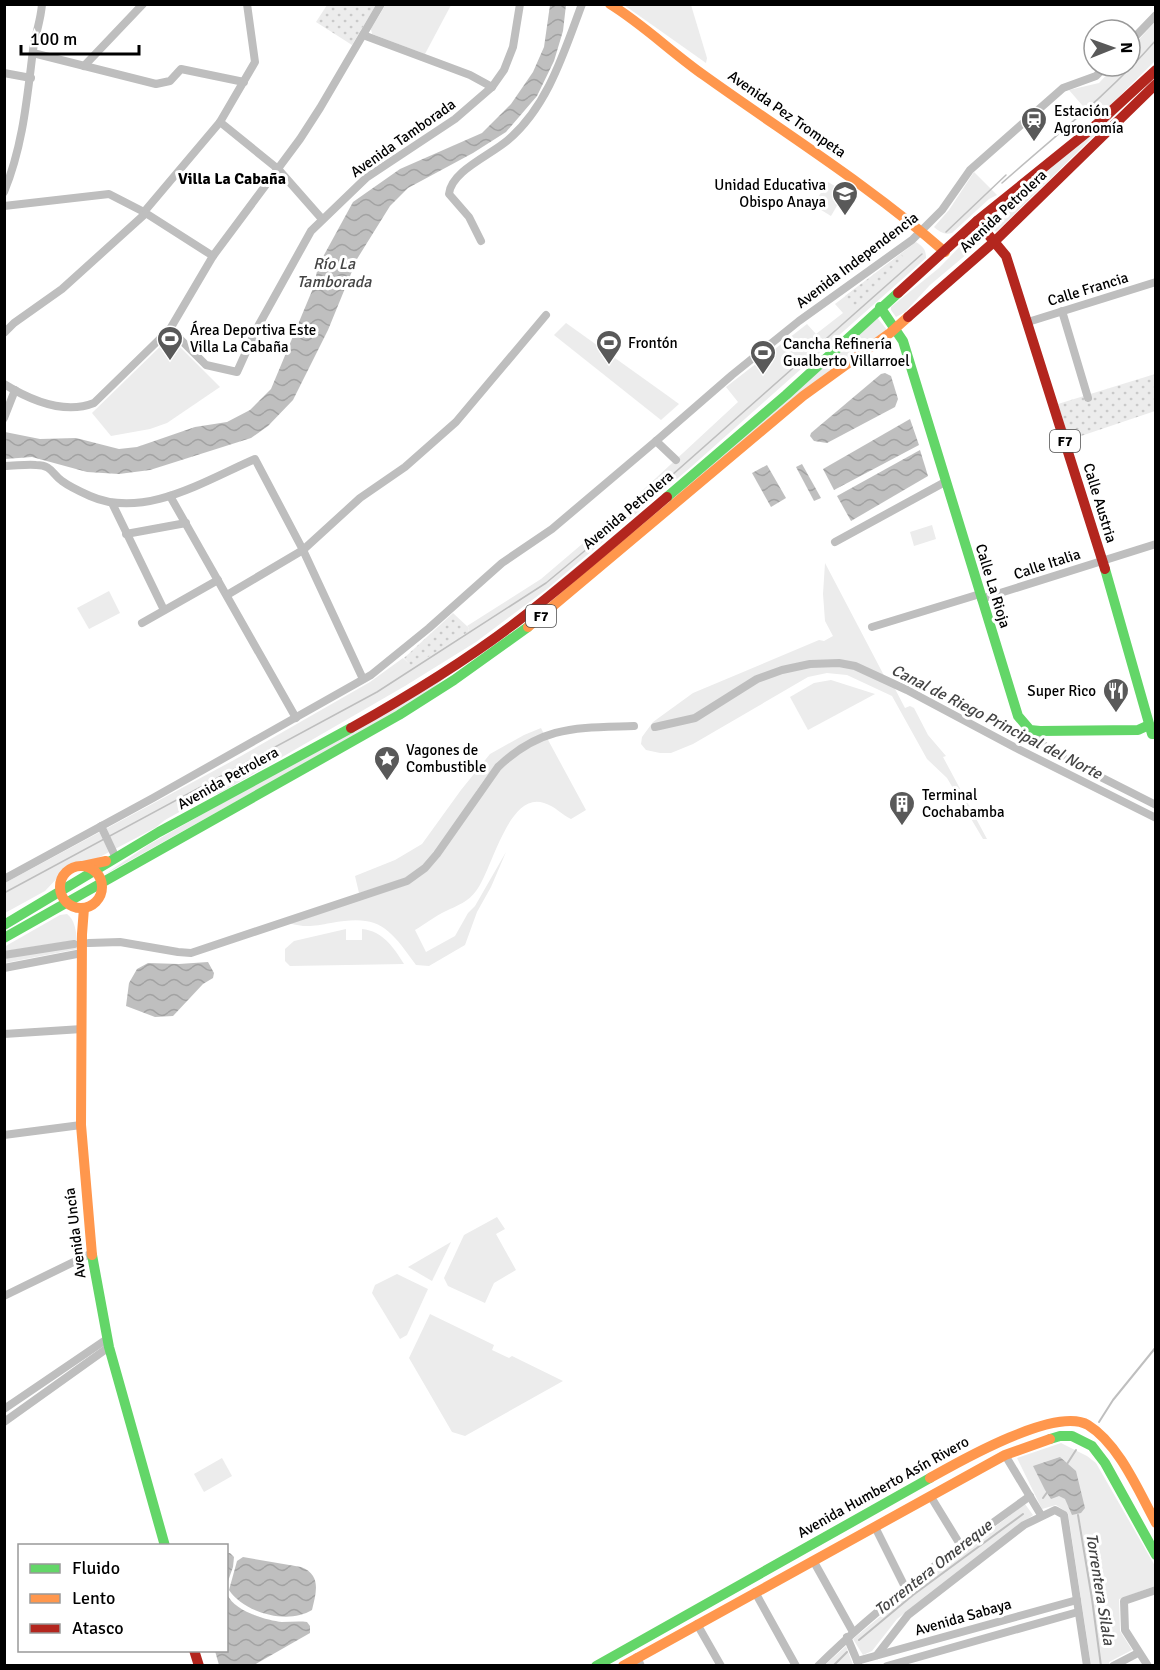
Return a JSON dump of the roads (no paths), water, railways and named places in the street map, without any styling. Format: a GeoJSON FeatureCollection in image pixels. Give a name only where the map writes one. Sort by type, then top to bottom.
{"type":"FeatureCollection","features":[{"type":"Feature","properties":{"kind":"main road","name":"Avenida Pez Trompeta"},"geometry":{"type":"LineString","coordinates":[[610,4],[696,69],[850,176],[945,252]]}},
{"type":"Feature","properties":{"kind":"main road","name":"Avenida Petrolera"},"geometry":{"type":"LineString","coordinates":[[61,892],[159,832],[387,708],[473,653],[523,617],[819,365],[977,221],[1096,125],[1155,70]]}},
{"type":"Feature","properties":{"kind":"main road","name":"Avenida Petrolera"},"geometry":{"type":"LineString","coordinates":[[77,906],[102,883],[399,715],[454,680],[528,627],[803,396],[895,328],[995,241],[1155,84]]}},
{"type":"Feature","properties":{"kind":"main road","name":"Calle Austria"},"geometry":{"type":"LineString","coordinates":[[977,221],[1006,256],[1153,730]]}},
{"type":"Feature","properties":{"kind":"main road","name":"Calle La Rioja"},"geometry":{"type":"LineString","coordinates":[[880,307],[903,341],[1018,716],[1030,730],[1040,731]]}},
{"type":"Feature","properties":{"kind":"main road"},"geometry":{"type":"LineString","coordinates":[[1040,731],[1153,730]]}},
{"type":"Feature","properties":{"kind":"main road"},"geometry":{"type":"LineString","coordinates":[[39,905],[71,869],[116,858]]}},
{"type":"Feature","properties":{"kind":"main road"},"geometry":{"type":"LineString","coordinates":[[83,866],[96,872],[102,883],[100,897]]}},
{"type":"Feature","properties":{"kind":"main road"},"geometry":{"type":"LineString","coordinates":[[62,879],[61,892],[77,906],[93,904],[122,872]]}},
{"type":"Feature","properties":{"kind":"main road","name":"F7"},"geometry":{"type":"LineString","coordinates":[[4,925],[61,892]]}},
{"type":"Feature","properties":{"kind":"main road","name":"F7"},"geometry":{"type":"LineString","coordinates":[[4,938],[44,916],[77,906]]}},
{"type":"Feature","properties":{"kind":"main road","name":"Avenida Uncía"},"geometry":{"type":"LineString","coordinates":[[77,906],[82,953],[81,1125],[92,1253],[108,1343],[165,1544]]}},
{"type":"Feature","properties":{"kind":"main road","name":"Avenida Humberto Asín Rivero"},"geometry":{"type":"LineString","coordinates":[[596,1665],[962,1460],[1004,1439],[1059,1422],[1074,1420],[1095,1430],[1124,1467],[1155,1523]]}},
{"type":"Feature","properties":{"kind":"main road","name":"Avenida Humberto Asín Rivero"},"geometry":{"type":"LineString","coordinates":[[623,1665],[639,1661],[697,1624],[814,1562],[1005,1455],[1060,1436],[1072,1436],[1092,1446],[1112,1475],[1155,1555]]}},
{"type":"Feature","properties":{"kind":"main road"},"geometry":{"type":"LineString","coordinates":[[1112,1475],[1124,1467]]}},
{"type":"Feature","properties":{"kind":"street"},"geometry":{"type":"LineString","coordinates":[[4,192],[21,141],[42,4]]}},
{"type":"Feature","properties":{"kind":"street"},"geometry":{"type":"LineString","coordinates":[[84,66],[143,4]]}},
{"type":"Feature","properties":{"kind":"street"},"geometry":{"type":"LineString","coordinates":[[4,333],[14,323],[62,289],[145,213],[220,122],[255,62],[247,4]]}},
{"type":"Feature","properties":{"kind":"street"},"geometry":{"type":"LineString","coordinates":[[4,384],[43,403],[71,408],[85,406],[94,403],[170,329],[213,256],[320,108],[381,4]]}},
{"type":"Feature","properties":{"kind":"street","name":"Avenida Tamborada"},"geometry":{"type":"LineString","coordinates":[[170,329],[206,365],[237,372],[256,330],[311,231],[366,178],[455,119],[492,87],[504,70],[513,47],[520,4]]}},
{"type":"Feature","properties":{"kind":"street"},"geometry":{"type":"LineString","coordinates":[[481,241],[469,218],[449,194],[450,186],[462,173],[509,140],[532,114],[556,73],[582,4]]}},
{"type":"Feature","properties":{"kind":"street"},"geometry":{"type":"LineString","coordinates":[[1142,29],[1155,15]]}},
{"type":"Feature","properties":{"kind":"street"},"geometry":{"type":"LineString","coordinates":[[363,35],[470,75],[492,87]]}},
{"type":"Feature","properties":{"kind":"street"},"geometry":{"type":"LineString","coordinates":[[33,53],[156,84],[170,81],[181,69],[244,82]]}},
{"type":"Feature","properties":{"kind":"street"},"geometry":{"type":"LineString","coordinates":[[4,73],[31,78]]}},
{"type":"Feature","properties":{"kind":"street","name":"Avenida Independencia"},"geometry":{"type":"LineString","coordinates":[[5,879],[371,675],[429,628],[502,563],[552,529],[774,341],[912,240],[942,210],[970,170],[1064,88],[1091,78]]}},
{"type":"Feature","properties":{"kind":"street"},"geometry":{"type":"LineString","coordinates":[[220,122],[278,169],[322,219]]}},
{"type":"Feature","properties":{"kind":"street"},"geometry":{"type":"LineString","coordinates":[[4,206],[109,194],[145,213],[213,256]]}},
{"type":"Feature","properties":{"kind":"street","name":"Calle Francia"},"geometry":{"type":"LineString","coordinates":[[1028,322],[1155,282]]}},
{"type":"Feature","properties":{"kind":"street"},"geometry":{"type":"LineString","coordinates":[[1062,311],[1088,398]]}},
{"type":"Feature","properties":{"kind":"street"},"geometry":{"type":"LineString","coordinates":[[226,594],[303,550],[360,498],[405,467],[456,422],[546,315]]}},
{"type":"Feature","properties":{"kind":"street"},"geometry":{"type":"LineString","coordinates":[[4,418],[15,390]]}},
{"type":"Feature","properties":{"kind":"street"},"geometry":{"type":"LineString","coordinates":[[656,441],[676,460]]}},
{"type":"Feature","properties":{"kind":"street"},"geometry":{"type":"LineString","coordinates":[[4,466],[38,464],[52,469],[61,481],[92,497],[112,503],[152,502],[255,459],[303,550],[363,679]]}},
{"type":"Feature","properties":{"kind":"street"},"geometry":{"type":"LineString","coordinates":[[835,542],[945,482]]}},
{"type":"Feature","properties":{"kind":"street"},"geometry":{"type":"LineString","coordinates":[[170,496],[296,718]]}},
{"type":"Feature","properties":{"kind":"street"},"geometry":{"type":"LineString","coordinates":[[112,503],[164,610]]}},
{"type":"Feature","properties":{"kind":"street"},"geometry":{"type":"LineString","coordinates":[[126,534],[186,523]]}},
{"type":"Feature","properties":{"kind":"street","name":"Calle Italia"},"geometry":{"type":"LineString","coordinates":[[872,627],[1155,544]]}},
{"type":"Feature","properties":{"kind":"street"},"geometry":{"type":"LineString","coordinates":[[142,623],[218,580]]}},
{"type":"Feature","properties":{"kind":"street","name":"Calle La Rioja"},"geometry":{"type":"LineString","coordinates":[[1040,731],[1042,744],[1058,755],[1155,805]]}},
{"type":"Feature","properties":{"kind":"street"},"geometry":{"type":"LineString","coordinates":[[101,826],[116,858]]}},
{"type":"Feature","properties":{"kind":"street"},"geometry":{"type":"LineString","coordinates":[[4,968],[82,953]]}},
{"type":"Feature","properties":{"kind":"street"},"geometry":{"type":"LineString","coordinates":[[4,1034],[82,1029]]}},
{"type":"Feature","properties":{"kind":"street"},"geometry":{"type":"LineString","coordinates":[[4,1135],[81,1125]]}},
{"type":"Feature","properties":{"kind":"street"},"geometry":{"type":"LineString","coordinates":[[4,1296],[92,1253]]}},
{"type":"Feature","properties":{"kind":"street"},"geometry":{"type":"LineString","coordinates":[[4,1409],[108,1343]]}},
{"type":"Feature","properties":{"kind":"street"},"geometry":{"type":"LineString","coordinates":[[4,1422],[108,1343]]}},
{"type":"Feature","properties":{"kind":"street"},"geometry":{"type":"LineString","coordinates":[[1005,1455],[1041,1515]]}},
{"type":"Feature","properties":{"kind":"street"},"geometry":{"type":"LineString","coordinates":[[818,1665],[906,1588],[1030,1496]]}},
{"type":"Feature","properties":{"kind":"street"},"geometry":{"type":"LineString","coordinates":[[931,1497],[961,1545]]}},
{"type":"Feature","properties":{"kind":"street"},"geometry":{"type":"LineString","coordinates":[[877,1655],[908,1615],[1024,1525],[1055,1510],[1064,1515],[1087,1665]]}},
{"type":"Feature","properties":{"kind":"street"},"geometry":{"type":"LineString","coordinates":[[874,1527],[906,1588]]}},
{"type":"Feature","properties":{"kind":"street"},"geometry":{"type":"LineString","coordinates":[[814,1562],[850,1635],[858,1663]]}},
{"type":"Feature","properties":{"kind":"street"},"geometry":{"type":"LineString","coordinates":[[1148,1665],[1125,1630],[1124,1601],[1155,1590]]}},
{"type":"Feature","properties":{"kind":"street"},"geometry":{"type":"LineString","coordinates":[[755,1592],[796,1665]]}},
{"type":"Feature","properties":{"kind":"street","name":"Avenida Sabaya"},"geometry":{"type":"LineString","coordinates":[[858,1663],[877,1655],[1077,1599]]}},
{"type":"Feature","properties":{"kind":"street","name":"Avenida Sabaya"},"geometry":{"type":"LineString","coordinates":[[887,1665],[1078,1612]]}},
{"type":"Feature","properties":{"kind":"street"},"geometry":{"type":"LineString","coordinates":[[697,1624],[721,1665]]}},
{"type":"Feature","properties":{"kind":"street"},"geometry":{"type":"LineString","coordinates":[[1113,1665],[1138,1653]]}},
{"type":"Feature","properties":{"kind":"water","name":"Río La Tamborada"},"geometry":{"type":"Polygon","coordinates":[[[550,5],[566,5],[563,31],[554,61],[537,96],[506,132],[473,153],[408,188],[390,206],[357,259],[328,330],[293,400],[268,426],[251,438],[150,470],[119,474],[87,472],[32,457],[5,459],[5,432],[40,439],[76,438],[119,449],[137,447],[195,427],[227,422],[250,410],[271,389],[314,286],[318,266],[353,202],[400,169],[482,133],[511,104],[533,72],[544,47],[550,5]]]}},
{"type":"Feature","properties":{"kind":"water"},"geometry":{"type":"Polygon","coordinates":[[[885,373],[891,376],[898,399],[895,407],[827,443],[814,441],[810,436],[811,433],[885,373]]]}},
{"type":"Feature","properties":{"kind":"water"},"geometry":{"type":"Polygon","coordinates":[[[910,419],[919,445],[834,490],[823,469],[910,419]]]}},
{"type":"Feature","properties":{"kind":"water"},"geometry":{"type":"Polygon","coordinates":[[[920,450],[928,476],[851,521],[837,496],[920,450]]]}},
{"type":"Feature","properties":{"kind":"water"},"geometry":{"type":"Polygon","coordinates":[[[802,464],[821,498],[814,501],[796,467],[802,464]]]}},
{"type":"Feature","properties":{"kind":"water"},"geometry":{"type":"Polygon","coordinates":[[[767,465],[786,498],[771,507],[752,473],[767,465]]]}},
{"type":"Feature","properties":{"kind":"water"},"geometry":{"type":"Polygon","coordinates":[[[208,962],[214,973],[213,978],[203,984],[173,1016],[155,1017],[126,1006],[129,983],[137,969],[148,963],[208,962]]]}},
{"type":"Feature","properties":{"kind":"water"},"geometry":{"type":"Polygon","coordinates":[[[1060,1457],[1076,1471],[1085,1508],[1081,1513],[1072,1515],[1065,1499],[1059,1496],[1051,1499],[1033,1466],[1060,1457]]]}},
{"type":"Feature","properties":{"kind":"water"},"geometry":{"type":"Polygon","coordinates":[[[228,1553],[234,1557],[228,1581],[228,1553]]]}},
{"type":"Feature","properties":{"kind":"water"},"geometry":{"type":"Polygon","coordinates":[[[243,1557],[308,1570],[316,1585],[312,1610],[291,1616],[279,1616],[245,1605],[229,1590],[237,1561],[243,1557]]]}},
{"type":"Feature","properties":{"kind":"water"},"geometry":{"type":"Polygon","coordinates":[[[228,1596],[243,1610],[259,1617],[282,1622],[307,1622],[310,1626],[310,1633],[254,1665],[219,1665],[215,1652],[228,1652],[228,1596]]]}},
{"type":"Feature","properties":{"kind":"waterway","name":"Canal de Riego Principal del Norte"},"geometry":{"type":"LineString","coordinates":[[655,727],[695,718],[757,679],[782,670],[810,664],[839,663],[855,666],[907,690],[1156,818]]}},
{"type":"Feature","properties":{"kind":"waterway","name":"Canal de Riego Principal del Norte"},"geometry":{"type":"LineString","coordinates":[[89,943],[120,942],[191,953],[407,881],[425,868],[437,854],[498,767],[514,753],[545,736],[561,732],[595,727],[634,726]]}},
{"type":"Feature","properties":{"kind":"waterway","name":"Canal de Riego Principal del Norte"},"geometry":{"type":"LineString","coordinates":[[4,955],[74,944]]}},
{"type":"Feature","properties":{"kind":"waterway"},"geometry":{"type":"LineString","coordinates":[[1099,1422],[1113,1400],[1156,1347]]}},
{"type":"Feature","properties":{"kind":"waterway"},"geometry":{"type":"LineString","coordinates":[[1067,1464],[1076,1450]]}},
{"type":"Feature","properties":{"kind":"waterway","name":"Torrentera Omereque"},"geometry":{"type":"LineString","coordinates":[[1043,1498],[1048,1491]]}},
{"type":"Feature","properties":{"kind":"waterway","name":"Torrentera Omereque"},"geometry":{"type":"LineString","coordinates":[[859,1640],[913,1595],[1023,1514]]}},
{"type":"Feature","properties":{"kind":"waterway","name":"Torrentera Silala"},"geometry":{"type":"LineString","coordinates":[[1078,1515],[1101,1666]]}},
{"type":"Feature","properties":{"kind":"waterway","name":"Torrentera Omereque"},"geometry":{"type":"LineString","coordinates":[[833,1666],[847,1652]]}},
{"type":"Feature","properties":{"kind":"tram line"},"geometry":{"type":"LineString","coordinates":[[1002,183],[1101,96],[1156,40]]}},
{"type":"Feature","properties":{"kind":"tram line"},"geometry":{"type":"LineString","coordinates":[[946,232],[1006,175]]}},
{"type":"Feature","properties":{"kind":"tram line"},"geometry":{"type":"LineString","coordinates":[[4,893],[377,692],[546,583],[611,529],[922,254]]}},
{"type":"Feature","properties":{"kind":"place","name":"Estación Agronomía"},"geometry":{"type":"Point","coordinates":[1034,143]}},
{"type":"Feature","properties":{"kind":"place","name":"Unidad Educativa Obispo Anaya"},"geometry":{"type":"Point","coordinates":[845,217]}},
{"type":"Feature","properties":{"kind":"place","name":"Área Deportiva Este Villa La Cabaña"},"geometry":{"type":"Point","coordinates":[170,362]}},
{"type":"Feature","properties":{"kind":"place","name":"Frontón"},"geometry":{"type":"Point","coordinates":[609,366]}},
{"type":"Feature","properties":{"kind":"place","name":"Cancha Refinería Gualberto Villarroel"},"geometry":{"type":"Point","coordinates":[763,376]}},
{"type":"Feature","properties":{"kind":"place","name":"Super Rico"},"geometry":{"type":"Point","coordinates":[1116,714]}},
{"type":"Feature","properties":{"kind":"place","name":"Vagones de Combustible"},"geometry":{"type":"Point","coordinates":[387,782]}},
{"type":"Feature","properties":{"kind":"place","name":"Terminal Cochabamba"},"geometry":{"type":"Point","coordinates":[902,827]}},
{"type":"Feature","properties":{"kind":"district","name":"Villa La Cabaña"},"geometry":{"type":"Point","coordinates":[232,178]}}]}
